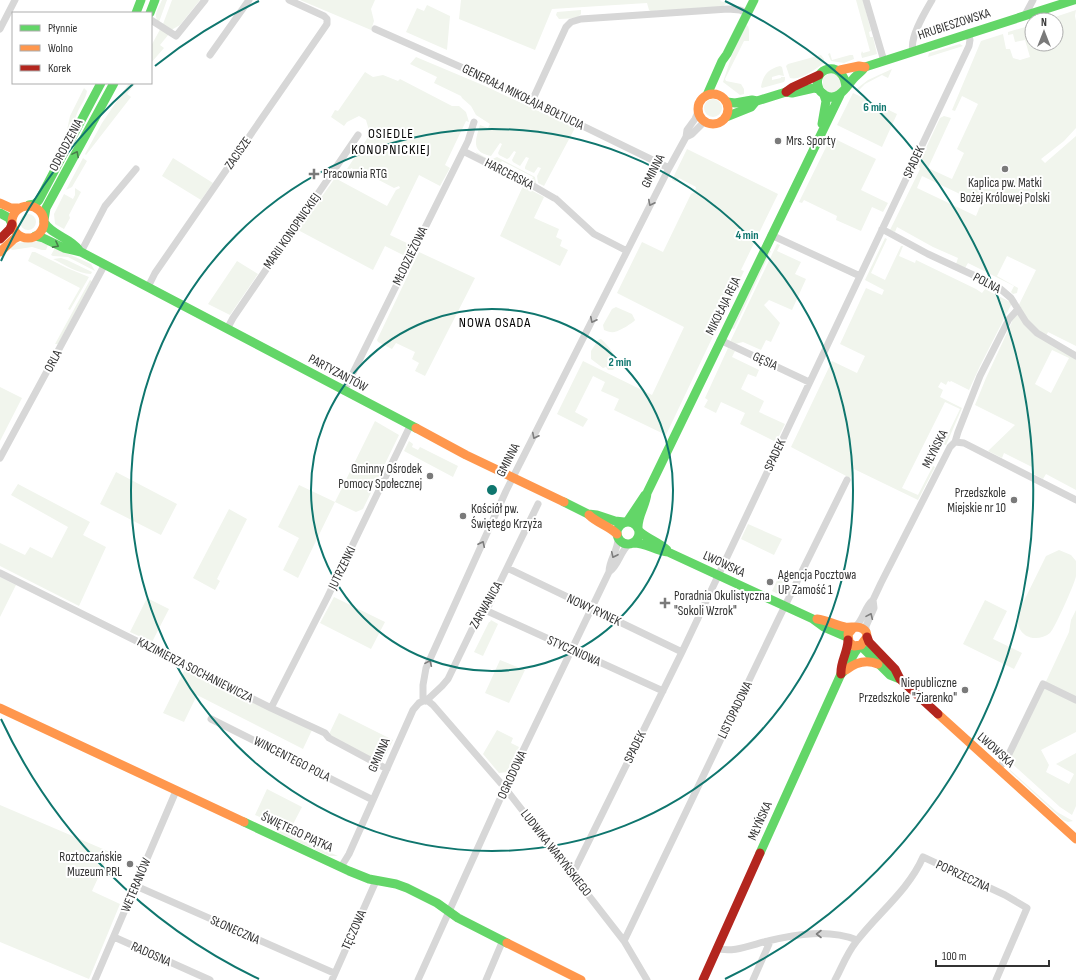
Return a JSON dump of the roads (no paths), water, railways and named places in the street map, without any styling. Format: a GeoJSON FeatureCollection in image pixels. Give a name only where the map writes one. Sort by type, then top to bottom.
{"type":"FeatureCollection","features":[{"type":"Feature","properties":{"kind":"street"},"geometry":{"type":"LineString","coordinates":[[0,29],[15,0]]}},
{"type":"Feature","properties":{"kind":"street"},"geometry":{"type":"LineString","coordinates":[[136,12],[141,0]]}},
{"type":"Feature","properties":{"kind":"street"},"geometry":{"type":"LineString","coordinates":[[150,12],[155,0]]}},
{"type":"Feature","properties":{"kind":"street"},"geometry":{"type":"LineString","coordinates":[[152,21],[176,36],[205,0]]}},
{"type":"Feature","properties":{"kind":"street"},"geometry":{"type":"LineString","coordinates":[[210,55],[249,0]]}},
{"type":"Feature","properties":{"kind":"street","name":"ZACISZE"},"geometry":{"type":"LineString","coordinates":[[148,286],[155,273],[327,24],[328,20],[324,16],[289,0]]}},
{"type":"Feature","properties":{"kind":"street"},"geometry":{"type":"LineString","coordinates":[[754,0],[722,61],[707,95],[700,101],[698,110],[705,121],[716,123],[720,122],[726,117],[752,107],[756,101]]}},
{"type":"Feature","properties":{"kind":"street"},"geometry":{"type":"LineString","coordinates":[[866,0],[884,61]]}},
{"type":"Feature","properties":{"kind":"street"},"geometry":{"type":"LineString","coordinates":[[913,51],[911,46],[913,38],[932,0]]}},
{"type":"Feature","properties":{"kind":"street"},"geometry":{"type":"LineString","coordinates":[[1027,12],[1033,0]]}},
{"type":"Feature","properties":{"kind":"street","name":"HRUBIESZOWSKA"},"geometry":{"type":"LineString","coordinates":[[1037,12],[1074,0]]}},
{"type":"Feature","properties":{"kind":"street"},"geometry":{"type":"LineString","coordinates":[[532,101],[566,26],[571,22],[581,19],[728,9],[740,10],[747,14]]}},
{"type":"Feature","properties":{"kind":"street","name":"HRUBIESZOWSKA"},"geometry":{"type":"LineString","coordinates":[[840,70],[859,66],[865,67],[1024,16]]}},
{"type":"Feature","properties":{"kind":"street","name":"GENERAŁA MIKOŁAJA BOŁTUCIA"},"geometry":{"type":"LineString","coordinates":[[375,29],[532,101],[669,168]]}},
{"type":"Feature","properties":{"kind":"street","name":"SPADEK"},"geometry":{"type":"LineString","coordinates":[[572,874],[682,652],[969,46],[970,40],[968,33]]}},
{"type":"Feature","properties":{"kind":"street"},"geometry":{"type":"LineString","coordinates":[[720,95],[720,85],[727,60],[727,54]]}},
{"type":"Feature","properties":{"kind":"street"},"geometry":{"type":"LineString","coordinates":[[786,92],[792,93],[814,88],[831,97],[843,91],[865,67]]}},
{"type":"Feature","properties":{"kind":"street"},"geometry":{"type":"LineString","coordinates":[[707,95],[720,95],[727,102],[735,103],[752,100],[756,101],[786,92],[793,87],[819,75],[828,68],[840,70],[845,77],[847,81],[843,91]]}},
{"type":"Feature","properties":{"kind":"street"},"geometry":{"type":"LineString","coordinates":[[819,75],[818,84],[822,92]]}},
{"type":"Feature","properties":{"kind":"street","name":"ODRODZENIA"},"geometry":{"type":"LineString","coordinates":[[29,206],[35,204],[39,200],[100,84]]}},
{"type":"Feature","properties":{"kind":"street","name":"ODRODZENIA"},"geometry":{"type":"LineString","coordinates":[[44,221],[46,208],[113,84]]}},
{"type":"Feature","properties":{"kind":"street","name":"MIKOŁAJA REJA"},"geometry":{"type":"LineString","coordinates":[[626,522],[631,518],[642,498],[647,493],[822,130],[843,91]]}},
{"type":"Feature","properties":{"kind":"street","name":"MIKOŁAJA REJA"},"geometry":{"type":"LineString","coordinates":[[822,92],[826,104],[822,130]]}},
{"type":"Feature","properties":{"kind":"street"},"geometry":{"type":"LineString","coordinates":[[726,117],[728,110],[727,102]]}},
{"type":"Feature","properties":{"kind":"street","name":"GMINNA"},"geometry":{"type":"LineString","coordinates":[[341,867],[349,854],[413,710],[419,703],[425,701],[423,679],[426,668],[513,478],[686,137],[687,130],[695,119],[698,110]]}},
{"type":"Feature","properties":{"kind":"street","name":"GMINNA"},"geometry":{"type":"LineString","coordinates":[[686,137],[705,121]]}},
{"type":"Feature","properties":{"kind":"street","name":"MŁODZIEŻOWA"},"geometry":{"type":"LineString","coordinates":[[344,391],[463,151],[470,136],[474,122]]}},
{"type":"Feature","properties":{"kind":"street","name":"MARII KONOPNICKIEJ"},"geometry":{"type":"LineString","coordinates":[[227,329],[358,135]]}},
{"type":"Feature","properties":{"kind":"street","name":"HARCERSKA"},"geometry":{"type":"LineString","coordinates":[[463,151],[535,186],[555,199],[594,234],[627,251]]}},
{"type":"Feature","properties":{"kind":"street"},"geometry":{"type":"LineString","coordinates":[[80,251],[105,206],[136,169]]}},
{"type":"Feature","properties":{"kind":"street"},"geometry":{"type":"LineString","coordinates":[[0,202],[11,208],[29,206],[34,207],[40,211],[44,221],[42,230],[35,236],[28,238],[20,236],[14,231],[9,218],[0,213]]}},
{"type":"Feature","properties":{"kind":"street"},"geometry":{"type":"LineString","coordinates":[[0,239],[10,229],[13,214],[18,208]]}},
{"type":"Feature","properties":{"kind":"street","name":"PARTYZANTÓW"},"geometry":{"type":"LineString","coordinates":[[44,221],[48,230],[74,244],[80,251]]}},
{"type":"Feature","properties":{"kind":"street","name":"POLNA"},"geometry":{"type":"LineString","coordinates":[[882,229],[928,254],[997,286],[1011,298],[1026,322],[1037,333],[1076,356]]}},
{"type":"Feature","properties":{"kind":"street"},"geometry":{"type":"LineString","coordinates":[[771,235],[860,276]]}},
{"type":"Feature","properties":{"kind":"street"},"geometry":{"type":"LineString","coordinates":[[0,252],[14,239],[20,236]]}},
{"type":"Feature","properties":{"kind":"street","name":"PARTYZANTÓW"},"geometry":{"type":"LineString","coordinates":[[35,236],[43,238],[64,248],[80,251],[148,286],[410,426],[588,514],[593,519],[613,530],[617,536]]}},
{"type":"Feature","properties":{"kind":"street","name":"ORLA"},"geometry":{"type":"LineString","coordinates":[[1,455],[105,264]]}},
{"type":"Feature","properties":{"kind":"street","name":"MŁYŃSKA"},"geometry":{"type":"LineString","coordinates":[[867,635],[867,622],[874,608],[874,600],[881,583],[952,444],[956,442],[958,432],[980,376],[1009,319],[1018,309]]}},
{"type":"Feature","properties":{"kind":"street","name":"GĘSIA"},"geometry":{"type":"LineString","coordinates":[[720,340],[809,382]]}},
{"type":"Feature","properties":{"kind":"street","name":"JUTRZENKI"},"geometry":{"type":"LineString","coordinates":[[271,708],[327,598],[410,426]]}},
{"type":"Feature","properties":{"kind":"street"},"geometry":{"type":"LineString","coordinates":[[956,442],[964,443],[1076,500]]}},
{"type":"Feature","properties":{"kind":"street","name":"LISTOPADOWA"},"geometry":{"type":"LineString","coordinates":[[624,941],[784,606],[847,480]]}},
{"type":"Feature","properties":{"kind":"street","name":"MIKOŁAJA REJA"},"geometry":{"type":"LineString","coordinates":[[638,530],[638,521],[646,503],[647,493]]}},
{"type":"Feature","properties":{"kind":"street","name":"ZARWANICA"},"geometry":{"type":"LineString","coordinates":[[425,701],[444,684],[453,669],[477,619],[489,605],[538,504]]}},
{"type":"Feature","properties":{"kind":"street","name":"PARTYZANTÓW"},"geometry":{"type":"LineString","coordinates":[[588,514],[598,515],[615,523],[626,522]]}},
{"type":"Feature","properties":{"kind":"street"},"geometry":{"type":"LineString","coordinates":[[626,522],[632,523],[638,530],[637,538],[631,543],[623,542],[617,536],[620,526],[626,522]]}},
{"type":"Feature","properties":{"kind":"street","name":"LWOWSKA"},"geometry":{"type":"LineString","coordinates":[[638,530],[643,536],[663,546],[668,552]]}},
{"type":"Feature","properties":{"kind":"street","name":"OGRODOWA"},"geometry":{"type":"LineString","coordinates":[[418,980],[505,788],[609,572],[610,562],[618,545],[617,536]]}},
{"type":"Feature","properties":{"kind":"street","name":"LWOWSKA"},"geometry":{"type":"LineString","coordinates":[[631,543],[640,543],[668,552],[813,619],[848,638]]}},
{"type":"Feature","properties":{"kind":"street","name":"OGRODOWA"},"geometry":{"type":"LineString","coordinates":[[609,572],[614,568],[625,548],[631,543]]}},
{"type":"Feature","properties":{"kind":"street","name":"NOWY RYNEK"},"geometry":{"type":"LineString","coordinates":[[507,568],[682,652]]}},
{"type":"Feature","properties":{"kind":"street","name":"KAZIMIERZA SOCHANIEWICZA"},"geometry":{"type":"LineString","coordinates":[[0,573],[271,708],[325,733],[329,738],[387,769]]}},
{"type":"Feature","properties":{"kind":"street","name":"MŁYŃSKA"},"geometry":{"type":"LineString","coordinates":[[854,627],[859,623],[868,606],[874,600]]}},
{"type":"Feature","properties":{"kind":"street","name":"STYCZNIOWA"},"geometry":{"type":"LineString","coordinates":[[485,610],[662,691]]}},
{"type":"Feature","properties":{"kind":"street","name":"LWOWSKA"},"geometry":{"type":"LineString","coordinates":[[813,619],[824,620],[843,627],[854,627]]}},
{"type":"Feature","properties":{"kind":"street"},"geometry":{"type":"LineString","coordinates":[[854,627],[862,628],[867,635],[866,642],[859,647],[852,645],[848,638],[849,631],[854,627]]}},
{"type":"Feature","properties":{"kind":"street","name":"LWOWSKA"},"geometry":{"type":"LineString","coordinates":[[867,635],[869,642],[874,649],[895,669],[900,679]]}},
{"type":"Feature","properties":{"kind":"street","name":"MŁYŃSKA"},"geometry":{"type":"LineString","coordinates":[[843,672],[840,666],[848,648],[848,638]]}},
{"type":"Feature","properties":{"kind":"street","name":"MŁYŃSKA"},"geometry":{"type":"LineString","coordinates":[[703,980],[843,672],[854,652],[859,647]]}},
{"type":"Feature","properties":{"kind":"street","name":"LWOWSKA"},"geometry":{"type":"LineString","coordinates":[[859,647],[863,648],[890,675],[900,679],[1076,839]]}},
{"type":"Feature","properties":{"kind":"street"},"geometry":{"type":"LineString","coordinates":[[843,672],[856,663],[863,661],[875,662],[881,666]]}},
{"type":"Feature","properties":{"kind":"street"},"geometry":{"type":"LineString","coordinates":[[998,769],[1006,758],[1043,684],[1076,700]]}},
{"type":"Feature","properties":{"kind":"street","name":"LUDWIKA WARYŃSKIEGO"},"geometry":{"type":"LineString","coordinates":[[425,701],[438,710],[505,788],[624,941],[647,980]]}},
{"type":"Feature","properties":{"kind":"street","name":"ŚWIĘTEGO PIĄTKA"},"geometry":{"type":"LineString","coordinates":[[0,708],[341,867],[376,881],[402,886],[438,903],[458,918],[581,980]]}},
{"type":"Feature","properties":{"kind":"street","name":"WINCENTEGO POLA"},"geometry":{"type":"LineString","coordinates":[[211,719],[373,800]]}},
{"type":"Feature","properties":{"kind":"street","name":"WETERANÓW"},"geometry":{"type":"LineString","coordinates":[[95,980],[176,791]]}},
{"type":"Feature","properties":{"kind":"street","name":"POPRZECZNA"},"geometry":{"type":"LineString","coordinates":[[836,980],[848,954],[857,940],[904,889],[923,858],[1005,895],[1027,908],[996,980]]}},
{"type":"Feature","properties":{"kind":"street","name":"TĘCZOWA"},"geometry":{"type":"LineString","coordinates":[[333,977],[376,881]]}},
{"type":"Feature","properties":{"kind":"street","name":"SŁONECZNA"},"geometry":{"type":"LineString","coordinates":[[136,886],[333,977]]}},
{"type":"Feature","properties":{"kind":"street"},"geometry":{"type":"LineString","coordinates":[[717,948],[727,950],[769,940],[814,934],[842,936],[857,940]]}},
{"type":"Feature","properties":{"kind":"street","name":"RADOSNA"},"geometry":{"type":"LineString","coordinates":[[114,937],[210,980]]}},
{"type":"Feature","properties":{"kind":"street"},"geometry":{"type":"LineString","coordinates":[[486,980],[503,940]]}},
{"type":"Feature","properties":{"kind":"street"},"geometry":{"type":"LineString","coordinates":[[753,980],[769,944],[769,940]]}},
{"type":"Feature","properties":{"kind":"place","name":"Mrs. Sporty"},"geometry":{"type":"Point","coordinates":[778,141]}},
{"type":"Feature","properties":{"kind":"place","name":"Kaplica pw. Matki Bożej Królowej Polski"},"geometry":{"type":"Point","coordinates":[1005,169]}},
{"type":"Feature","properties":{"kind":"place","name":"Pracownia RTG"},"geometry":{"type":"Point","coordinates":[314,174]}},
{"type":"Feature","properties":{"kind":"place","name":"Gminny Ośrodek Pomocy Społecznej"},"geometry":{"type":"Point","coordinates":[430,476]}},
{"type":"Feature","properties":{"kind":"place","name":"Przedszkole Miejskie nr 10"},"geometry":{"type":"Point","coordinates":[1014,500]}},
{"type":"Feature","properties":{"kind":"place","name":"Kościół pw. Świętego Krzyża"},"geometry":{"type":"Point","coordinates":[463,516]}},
{"type":"Feature","properties":{"kind":"place","name":"Agencja Pocztowa UP Zamość 1"},"geometry":{"type":"Point","coordinates":[770,582]}},
{"type":"Feature","properties":{"kind":"place","name":"Poradnia Okulistyczna \"Sokoli Wzrok\""},"geometry":{"type":"Point","coordinates":[665,603]}},
{"type":"Feature","properties":{"kind":"place","name":"Niepubliczne Przedszkole \"Ziarenko\""},"geometry":{"type":"Point","coordinates":[965,690]}},
{"type":"Feature","properties":{"kind":"place","name":"Roztoczańskie Muzeum PRL"},"geometry":{"type":"Point","coordinates":[130,864]}},
{"type":"Feature","properties":{"kind":"district","name":"OSIEDLE KONOPNICKIEJ"},"geometry":{"type":"Point","coordinates":[391,142]}},
{"type":"Feature","properties":{"kind":"district","name":"NOWA OSADA"},"geometry":{"type":"Point","coordinates":[495,322]}}]}
